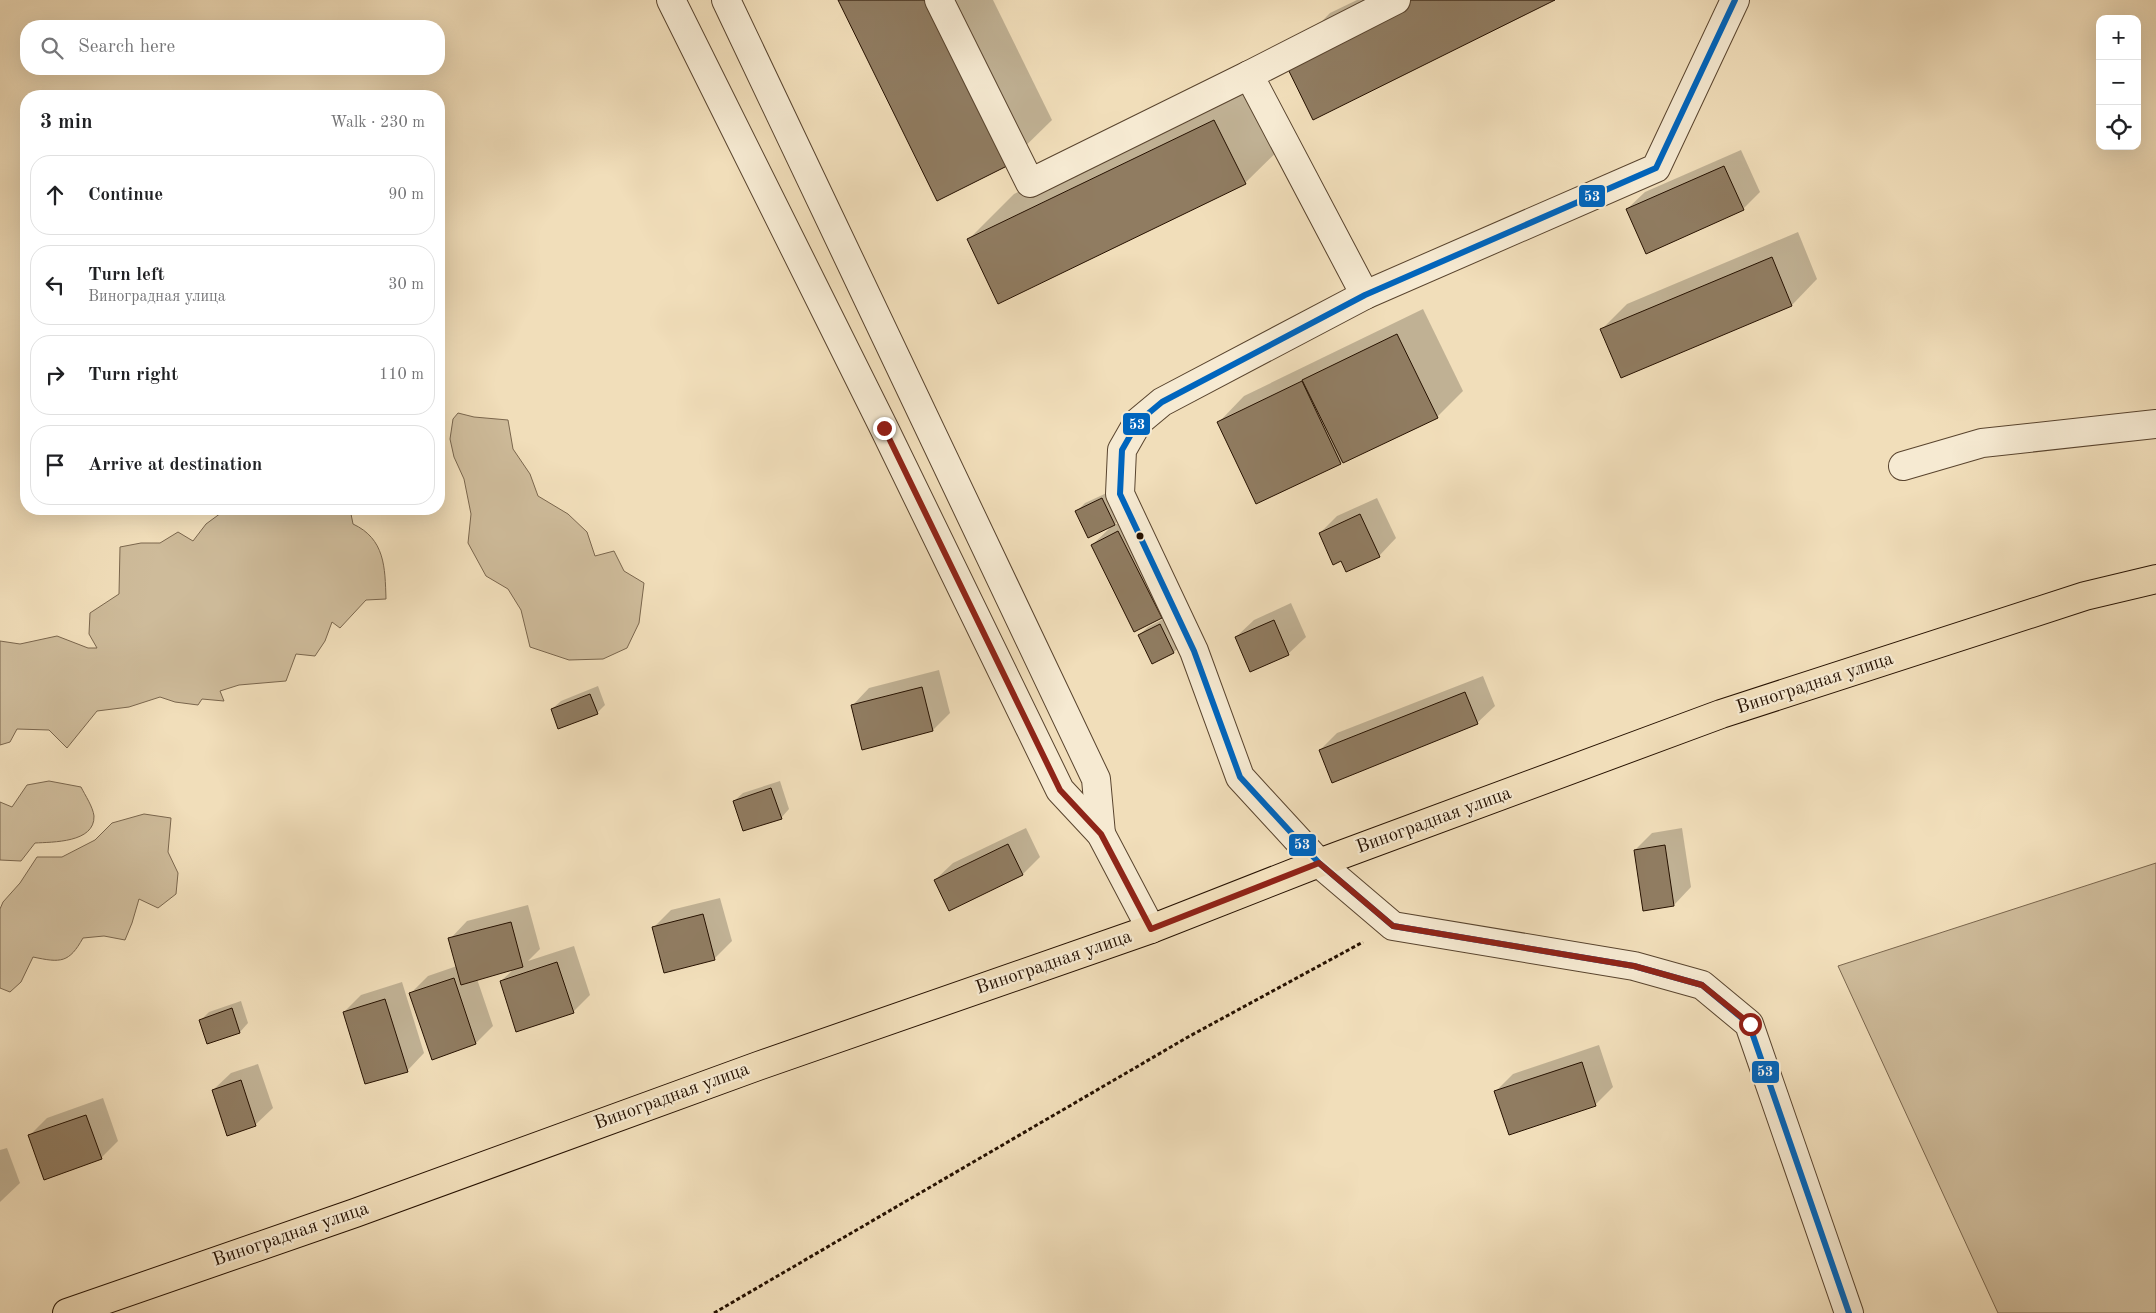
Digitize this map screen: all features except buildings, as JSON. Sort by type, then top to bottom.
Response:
[{"type":"main road","name":"Виноградная улица","points":[[67,1313],[355,1213],[758,1066],[1151,929],[1319,863],[1721,714],[2085,596],[2156,579]]},
{"type":"street","points":[[671,0],[884,428],[1060,790],[1101,834],[1151,929]]},
{"type":"street","points":[[726,0],[1096,779],[1101,834]]},
{"type":"street","points":[[939,0],[1030,183],[1396,0]]},
{"type":"street","points":[[1735,0],[1656,168],[1365,295],[1162,402],[1138,422],[1122,450],[1120,494],[1194,651],[1240,777],[1319,863],[1393,926],[1634,966],[1702,985],[1750,1024],[1849,1313]]},
{"type":"street","points":[[1249,75],[1365,295]]},
{"type":"street","points":[[1903,466],[1982,443],[2156,424]]},
{"type":"path","points":[[714,1313],[1188,1037],[1393,926]]},
{"type":"shaded area","points":[[458,413],[474,417],[508,420],[513,449],[530,474],[538,496],[568,514],[587,532],[595,556],[614,551],[624,571],[644,583],[639,623],[627,648],[603,659],[569,660],[530,647],[521,610],[508,589],[486,576],[468,543],[471,514],[464,479],[454,457],[450,439],[453,419]]},
{"type":"shaded area","points":[[218,515],[351,515],[353,524],[364,530],[372,538],[381,555],[384,565],[386,599],[366,600],[340,628],[332,622],[325,641],[315,656],[296,654],[286,681],[239,685],[220,691],[224,701],[202,699],[198,705],[175,702],[160,697],[129,707],[97,711],[67,748],[49,730],[17,729],[10,742],[0,745],[0,641],[20,644],[57,636],[88,648],[97,648],[89,634],[90,613],[119,594],[120,547],[141,543],[160,543],[178,532],[193,541],[206,524]]},
{"type":"shaded area","points":[[49,781],[81,787],[91,805],[94,816],[92,825],[88,831],[71,839],[35,843],[21,861],[0,860],[0,802],[12,807],[27,785]]},
{"type":"shaded area","points":[[144,814],[171,818],[168,852],[178,873],[176,894],[158,908],[139,899],[125,940],[104,936],[83,938],[73,952],[63,959],[51,960],[33,957],[21,982],[10,992],[0,988],[0,909],[3,902],[20,883],[37,857],[62,857],[95,840],[112,823]]},
{"type":"shaded area","points":[[2156,863],[2156,1313],[1998,1313],[1838,966]]},
{"type":"transit line","name":"53","points":[[1735,0],[1656,168],[1365,295],[1162,402],[1138,422],[1122,450],[1120,494],[1194,651],[1240,777],[1319,863],[1393,926],[1634,966],[1702,985],[1749,1024],[1849,1313]]},
{"type":"route","points":[[884,428],[1060,790],[1101,834],[1151,929],[1200,908],[1319,863],[1393,926],[1634,966],[1702,985],[1750,1024]]}]
